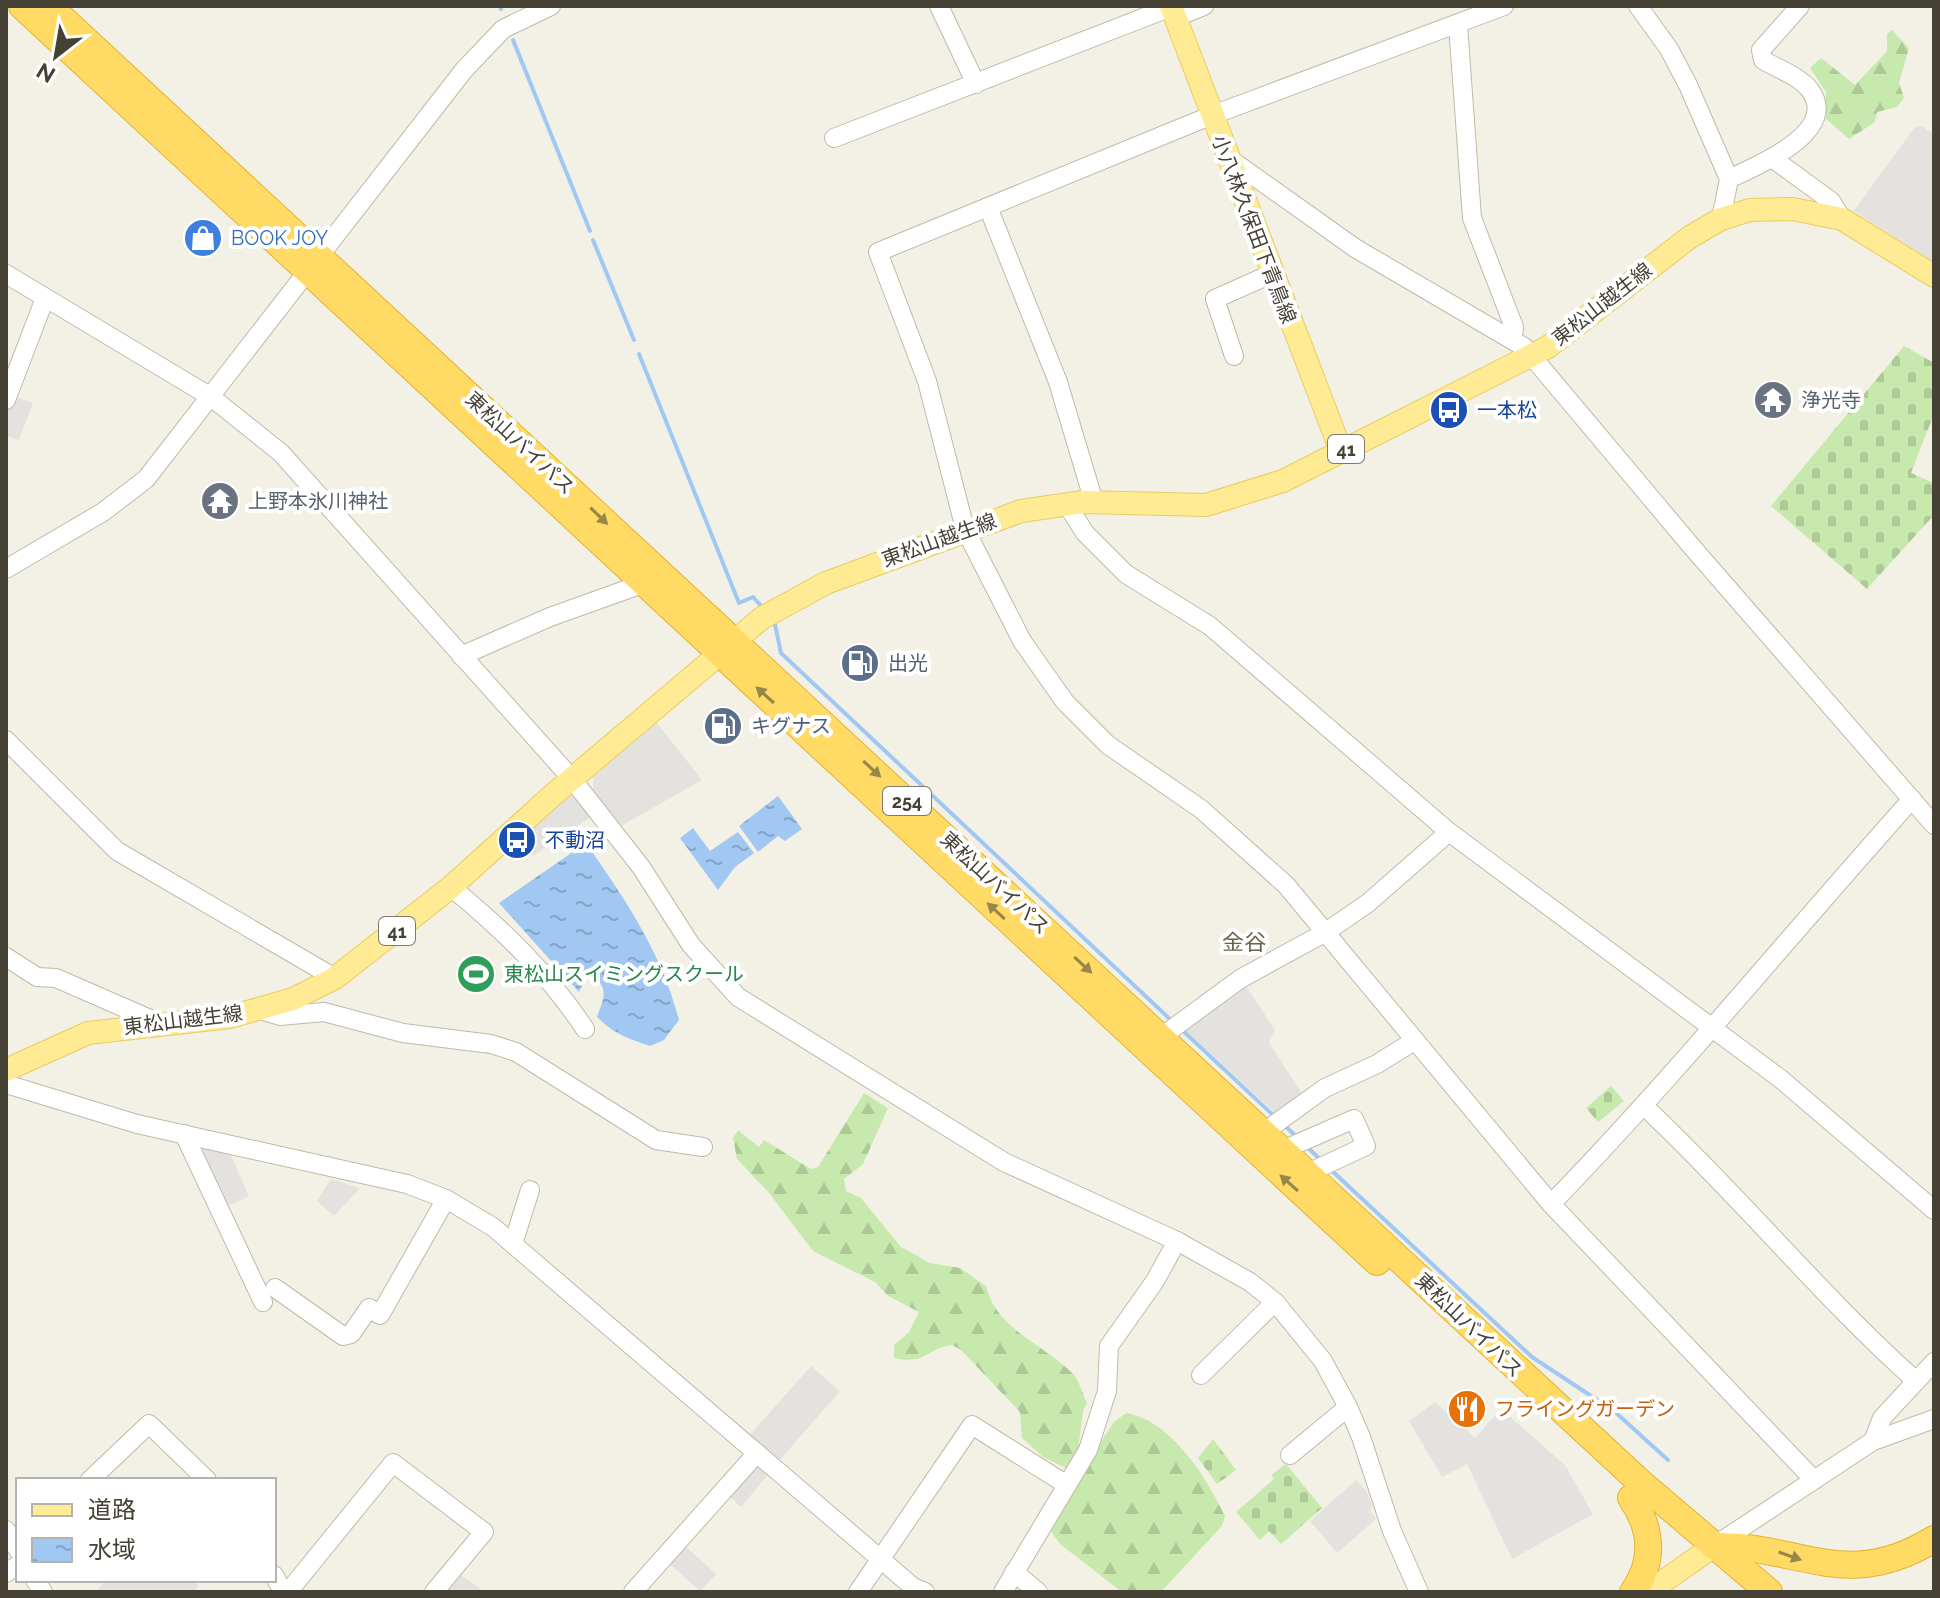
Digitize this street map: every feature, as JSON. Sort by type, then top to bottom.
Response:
[{"type":"highway","name":"東松山バイパス","points":[[22,6],[312,263],[727,648],[1631,1498],[1706,1552],[1769,1592]]},
{"type":"highway","name":"東松山バイパス","points":[[49,6],[642,584],[727,648],[1161,1037],[1706,1552],[1741,1592]]},
{"type":"highway","points":[[1631,1498],[1642,1514],[1650,1540],[1645,1569],[1633,1592]]},
{"type":"highway","points":[[1706,1552],[1768,1549],[1835,1566],[1895,1558],[1934,1539]]},
{"type":"main road","name":"小八林久保田下青鳥線","points":[[1172,10],[1210,116],[1341,451]]},
{"type":"main road","name":"東松山越生線","points":[[6,1070],[88,1033],[260,1010],[335,978],[451,887],[572,779],[727,648],[793,599],[965,529],[1021,511],[1066,503],[1094,502],[1206,505],[1273,485],[1531,357],[1564,337],[1681,244],[1721,219],[1772,208],[1821,212],[1842,219],[1934,276]]},
{"type":"main road","points":[[1648,1592],[1706,1552]]},
{"type":"street","points":[[6,569],[130,494],[163,462],[312,263],[464,70],[503,29],[551,6]]},
{"type":"street","points":[[939,6],[976,84]]},
{"type":"street","points":[[834,138],[1172,10],[1204,6]]},
{"type":"street","points":[[1504,6],[1210,116],[878,252],[927,381],[965,529],[1022,641],[1065,702],[1108,745],[1201,809],[1249,849],[1326,932],[1551,1204],[1814,1480]]},
{"type":"street","points":[[1638,6],[1669,49],[1688,85],[1729,179],[1721,219]]},
{"type":"street","points":[[1729,179],[1798,141],[1815,120],[1814,97],[1809,88],[1763,60],[1761,50],[1800,6]]},
{"type":"street","points":[[1458,25],[1472,218],[1514,327],[1513,338]]},
{"type":"street","points":[[1227,157],[1355,248],[1513,338],[1934,824]]},
{"type":"street","points":[[1772,158],[1831,201],[1842,219]]},
{"type":"street","points":[[988,207],[1058,382],[1094,502]]},
{"type":"street","points":[[6,274],[211,397],[281,453],[572,779],[641,867],[691,945],[738,997],[756,1012],[1004,1162],[1177,1241],[1231,1270],[1275,1302],[1323,1361],[1348,1407],[1392,1531],[1419,1592]]},
{"type":"street","points":[[1234,356],[1215,299],[1271,274]]},
{"type":"street","points":[[6,400],[45,298]]},
{"type":"street","points":[[1066,503],[1085,533],[1126,574],[1210,626],[1251,658],[1449,832],[1580,926],[1711,1030],[1782,1080],[1934,1210]]},
{"type":"street","points":[[461,656],[550,617],[642,584]]},
{"type":"street","points":[[6,740],[117,851],[335,978]]},
{"type":"street","points":[[1551,1204],[1645,1107],[1792,932],[1912,799]]},
{"type":"street","points":[[1161,1037],[1240,979],[1326,932],[1368,903],[1449,832]]},
{"type":"street","points":[[451,887],[486,916],[556,985],[585,1029]]},
{"type":"street","points":[[6,957],[37,977],[56,978],[159,1023]]},
{"type":"street","points":[[260,1010],[280,1016],[324,1012],[403,1033],[491,1044],[516,1052],[656,1140],[703,1147]]},
{"type":"street","points":[[1273,1141],[1325,1088],[1377,1064],[1414,1041]]},
{"type":"street","points":[[6,1084],[137,1124],[407,1184],[446,1199],[493,1227],[913,1587],[925,1592]]},
{"type":"street","points":[[1645,1107],[1732,1191],[1864,1333],[1916,1381]]},
{"type":"street","points":[[1273,1141],[1354,1119],[1366,1146],[1308,1173]]},
{"type":"street","points":[[184,1134],[269,1295],[343,1336],[351,1334],[369,1308],[380,1315],[446,1199]]},
{"type":"street","points":[[513,1244],[530,1190]]},
{"type":"street","points":[[1003,1592],[1088,1450],[1105,1403],[1109,1346],[1155,1281],[1177,1241]]},
{"type":"street","points":[[1201,1375],[1275,1302]]},
{"type":"street","points":[[1873,1441],[1882,1418],[1934,1362]]},
{"type":"street","points":[[1290,1455],[1348,1407]]},
{"type":"street","points":[[1706,1552],[1873,1441],[1934,1419]]},
{"type":"street","points":[[92,1478],[149,1424],[205,1478]]},
{"type":"street","points":[[858,1592],[972,1425],[1067,1485]]},
{"type":"street","points":[[633,1592],[757,1453]]},
{"type":"street","points":[[286,1592],[393,1463],[484,1532],[434,1592]]},
{"type":"street","points":[[1014,1572],[1038,1592]]},
{"type":"green space","points":[[1892,30],[1909,48],[1899,83],[1904,98],[1897,107],[1877,112],[1875,122],[1849,139],[1826,119],[1826,92],[1810,68],[1821,58],[1855,85],[1887,51],[1887,34]]},
{"type":"green space","points":[[1904,346],[1934,363],[1934,414],[1911,473],[1934,483],[1934,515],[1867,589],[1771,506]]},
{"type":"green space","points":[[1611,1086],[1624,1101],[1598,1122],[1586,1108]]},
{"type":"green space","points":[[864,1093],[888,1108],[863,1164],[844,1179],[846,1191],[861,1198],[901,1247],[930,1263],[960,1268],[986,1286],[1000,1314],[1011,1326],[1074,1375],[1087,1403],[1083,1411],[1078,1451],[1068,1469],[1043,1457],[1022,1438],[1020,1412],[961,1350],[952,1345],[920,1358],[894,1358],[894,1345],[909,1332],[919,1312],[888,1296],[875,1282],[813,1251],[769,1193],[737,1159],[733,1138],[738,1130],[759,1147],[764,1140],[811,1169],[818,1167]]},
{"type":"green space","points":[[1126,1413],[1158,1427],[1186,1453],[1225,1516],[1222,1526],[1161,1592],[1122,1592],[1060,1544],[1050,1530],[1087,1471],[1092,1455],[1114,1422]]},
{"type":"green space","points":[[1213,1439],[1236,1470],[1217,1484],[1198,1458]]},
{"type":"green space","points":[[1286,1464],[1322,1508],[1281,1544],[1269,1531],[1260,1540],[1236,1512],[1274,1479],[1271,1475]]},
{"type":"shaded area","points":[[1921,126],[1934,134],[1934,262],[1854,211],[1914,128]]},
{"type":"shaded area","points":[[11,395],[33,403],[19,440],[6,436],[6,409]]},
{"type":"shaded area","points":[[657,723],[702,780],[621,826],[593,790],[593,777]]},
{"type":"shaded area","points":[[566,795],[575,796],[591,817],[533,856],[519,838]]},
{"type":"shaded area","points":[[1244,983],[1275,1030],[1269,1042],[1302,1094],[1275,1113],[1181,1026]]},
{"type":"shaded area","points":[[195,1144],[230,1153],[249,1196],[224,1208]]},
{"type":"shaded area","points":[[331,1179],[360,1188],[334,1216],[317,1201]]},
{"type":"shaded area","points":[[811,1366],[840,1391],[778,1462],[749,1436]]},
{"type":"shaded area","points":[[1435,1402],[1475,1438],[1501,1409],[1565,1465],[1593,1514],[1512,1559],[1467,1464],[1442,1477],[1409,1421]]},
{"type":"shaded area","points":[[757,1462],[770,1472],[741,1507],[729,1496]]},
{"type":"shaded area","points":[[1356,1480],[1366,1490],[1372,1506],[1370,1510],[1376,1519],[1337,1553],[1310,1521]]},
{"type":"shaded area","points":[[682,1543],[716,1574],[700,1591],[666,1561]]},
{"type":"shaded area","points":[[456,1572],[485,1592],[440,1592]]},
{"type":"shaded area","points":[[104,1582],[194,1582],[199,1586],[193,1592],[96,1592]]},
{"type":"water","points":[[778,796],[802,829],[785,841],[778,836],[758,852],[739,826]]},
{"type":"water","points":[[693,828],[710,851],[738,832],[754,853],[735,867],[718,890],[680,838]]},
{"type":"water","points":[[583,845],[590,849],[630,910],[672,996],[679,1020],[664,1040],[650,1046],[621,1035],[597,1017],[604,995],[602,985],[593,976],[585,980],[579,992],[499,903]]},
{"type":"waterway","points":[[513,40],[590,231]]},
{"type":"waterway","points":[[593,240],[634,340]]},
{"type":"waterway","points":[[639,354],[739,603],[753,597],[763,608]]},
{"type":"waterway","points":[[774,620],[781,653],[1172,1021]]},
{"type":"waterway","points":[[1181,1029],[1274,1116]]},
{"type":"waterway","points":[[1284,1125],[1298,1138]]},
{"type":"waterway","points":[[1307,1147],[1321,1160]]},
{"type":"waterway","points":[[1330,1169],[1532,1357],[1614,1411],[1668,1460]]},
{"type":"place","name":"BOOK JOY","points":[[203,238]]},
{"type":"place","name":"浄光寺","points":[[1773,400]]},
{"type":"place","name":"一本松","points":[[1449,410]]},
{"type":"place","name":"上野本氷川神社","points":[[220,501]]},
{"type":"place","name":"出光","points":[[860,663]]},
{"type":"place","name":"キグナス","points":[[723,726]]},
{"type":"place","name":"不動沼","points":[[517,840]]},
{"type":"place","name":"東松山スイミングスクール","points":[[476,974]]},
{"type":"place","name":"フライングガーデン","points":[[1467,1409]]},
{"type":"district","name":"金谷","points":[[1244,942]]}]
